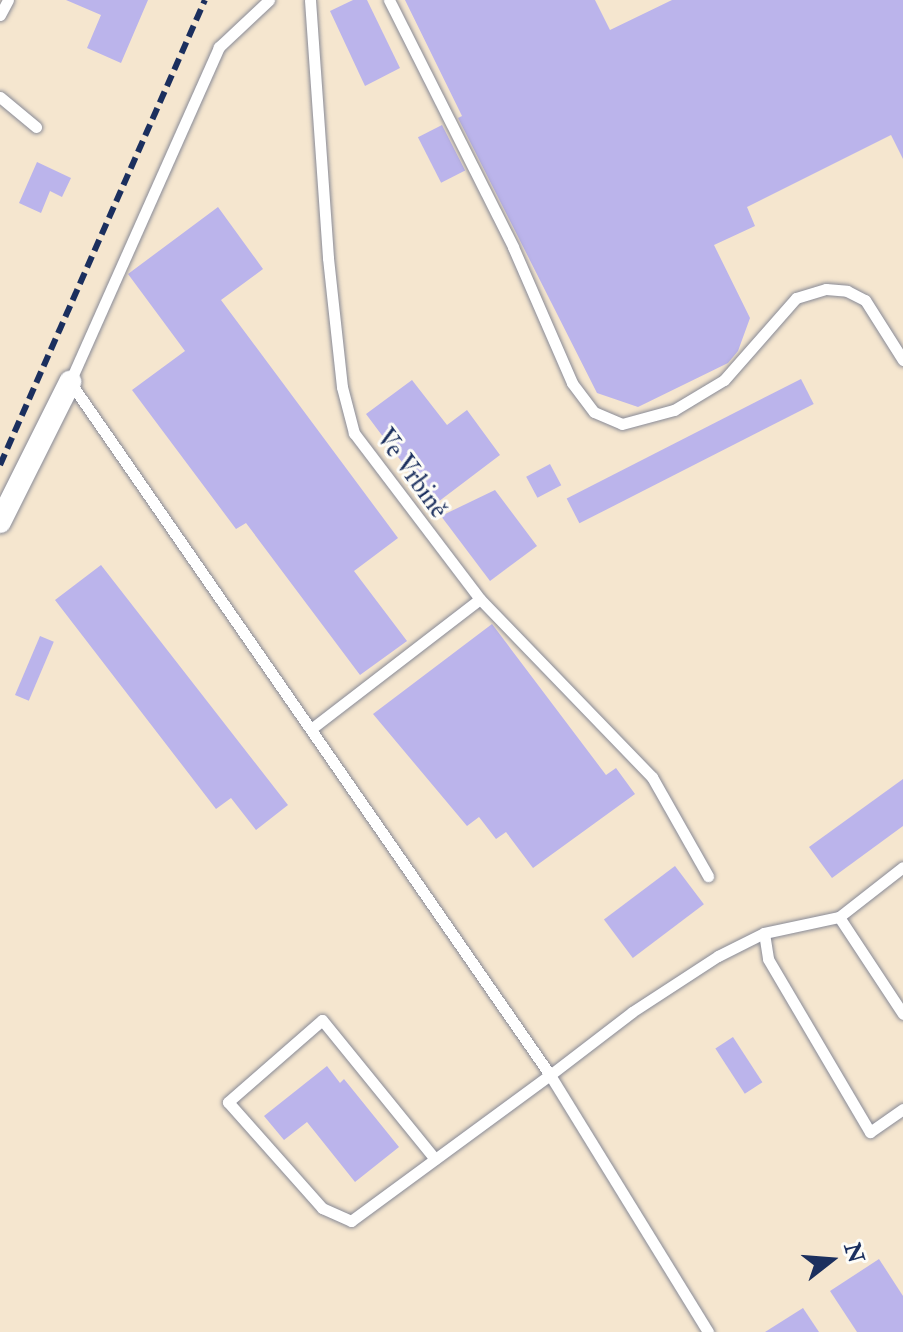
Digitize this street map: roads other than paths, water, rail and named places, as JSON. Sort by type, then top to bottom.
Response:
[{"type":"street","points":[[0,522],[70,382]]},
{"type":"lane","points":[[0,15],[8,0]]},
{"type":"lane","points":[[269,0],[219,47],[70,382],[550,1075],[708,1332]]},
{"type":"lane","name":"Ve Vrbině","points":[[310,0],[328,258],[342,387],[354,433],[480,599],[652,777],[708,876]]},
{"type":"lane","points":[[389,0],[513,247],[572,383],[594,412],[622,424],[674,410],[724,380],[796,298],[826,289],[847,291],[865,300],[903,360]]},
{"type":"lane","points":[[0,97],[36,127]]},
{"type":"lane","points":[[311,729],[480,599]]},
{"type":"lane","points":[[435,1159],[322,1020],[228,1102],[322,1208],[351,1221],[550,1075],[632,1012],[764,933],[839,917],[903,867]]},
{"type":"lane","points":[[839,917],[903,1014]]},
{"type":"lane","points":[[764,933],[768,959],[870,1132],[903,1109]]},
{"type":"railway","points":[[0,465],[205,0]]}]
